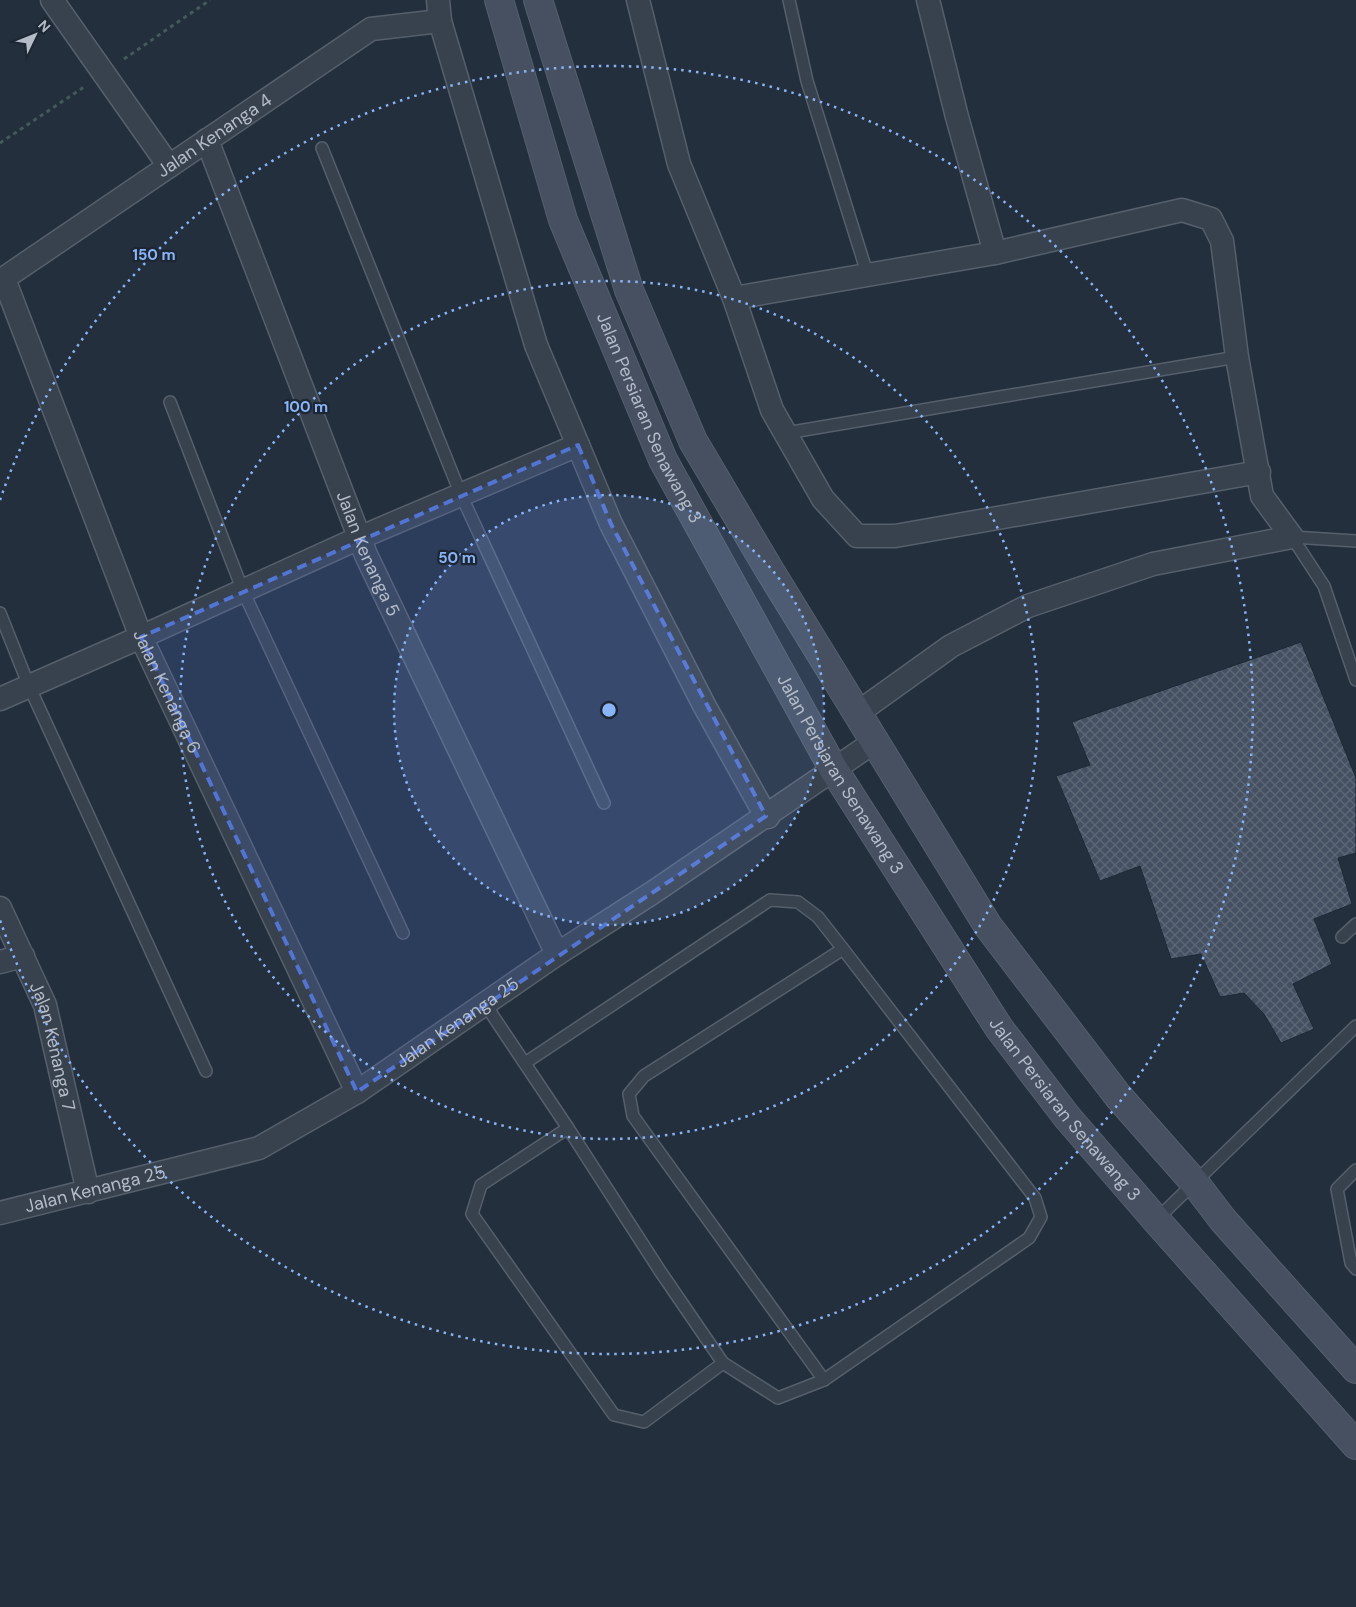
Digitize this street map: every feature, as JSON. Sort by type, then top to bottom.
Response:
[{"type":"street","points":[[52,0],[169,166]]},
{"type":"street","name":"Jalan Persiaran Senawang 3","points":[[499,0],[563,220],[663,460],[834,770],[999,1028],[1067,1117],[1356,1445]]},
{"type":"street","name":"Jalan Persiaran Senawang 3","points":[[538,0],[629,290],[693,441],[856,714],[988,926],[1118,1096],[1194,1182],[1223,1220],[1356,1369]]},
{"type":"street","points":[[638,0],[679,164],[734,298],[772,410],[823,500],[857,536],[895,536],[1259,472]]},
{"type":"street","points":[[928,0],[957,117],[995,253]]},
{"type":"street","points":[[439,10],[536,344],[611,524],[704,705],[767,817]]},
{"type":"street","name":"Jalan Kenanga 4","points":[[2,280],[371,29],[439,10]]},
{"type":"street","name":"Jalan Kenanga 5","points":[[207,140],[374,573],[557,954]]},
{"type":"street","points":[[734,298],[995,253],[1182,210],[1211,219],[1222,241],[1237,357],[1262,496],[1292,537],[1153,564],[1028,606],[951,646],[856,714]]},
{"type":"street","name":"Jalan Kenanga 6","points":[[2,280],[141,637],[357,1092]]},
{"type":"street","points":[[0,699],[359,538],[578,445]]},
{"type":"street","name":"Jalan Kenanga 25","points":[[0,1214],[259,1148],[357,1092],[557,954],[767,817],[874,742]]},
{"type":"street","name":"Jalan Kenanga 7","points":[[0,908],[45,1005],[88,1192]]},
{"type":"street","points":[[0,962],[23,956]]},
{"type":"lane","points":[[789,0],[807,81],[868,276]]},
{"type":"lane","points":[[322,148],[461,495],[604,803]]},
{"type":"lane","points":[[786,433],[1237,357]]},
{"type":"lane","points":[[170,402],[243,591],[403,933]]},
{"type":"lane","points":[[1292,537],[1356,541]]},
{"type":"lane","points":[[1292,537],[1324,586],[1356,680]]},
{"type":"lane","points":[[0,613],[29,686],[206,1071]]},
{"type":"lane","points":[[485,1004],[660,1271],[723,1363],[778,1398],[824,1380],[1029,1238],[1041,1217],[1035,1198],[843,949],[818,917],[798,902],[770,900],[525,1063]]},
{"type":"lane","points":[[1342,937],[1356,924]]},
{"type":"lane","points":[[824,1380],[633,1116],[629,1094],[644,1076],[843,949]]},
{"type":"lane","points":[[1156,1220],[1356,1026]]},
{"type":"lane","points":[[568,1128],[481,1184],[472,1214],[614,1415],[644,1422],[723,1363]]},
{"type":"lane","points":[[1356,1170],[1337,1189],[1351,1263],[1356,1269]]},
{"type":"highlighted area","points":[[578,445],[611,524],[766,816],[357,1092],[141,637]]},
{"type":"building","points":[[1301,642],[1356,778],[1356,853],[1338,858],[1352,904],[1314,919],[1332,964],[1293,984],[1314,1029],[1281,1043],[1264,1014],[1244,993],[1220,997],[1201,954],[1171,959],[1140,866],[1100,881],[1056,776],[1090,765],[1072,722]]}]
